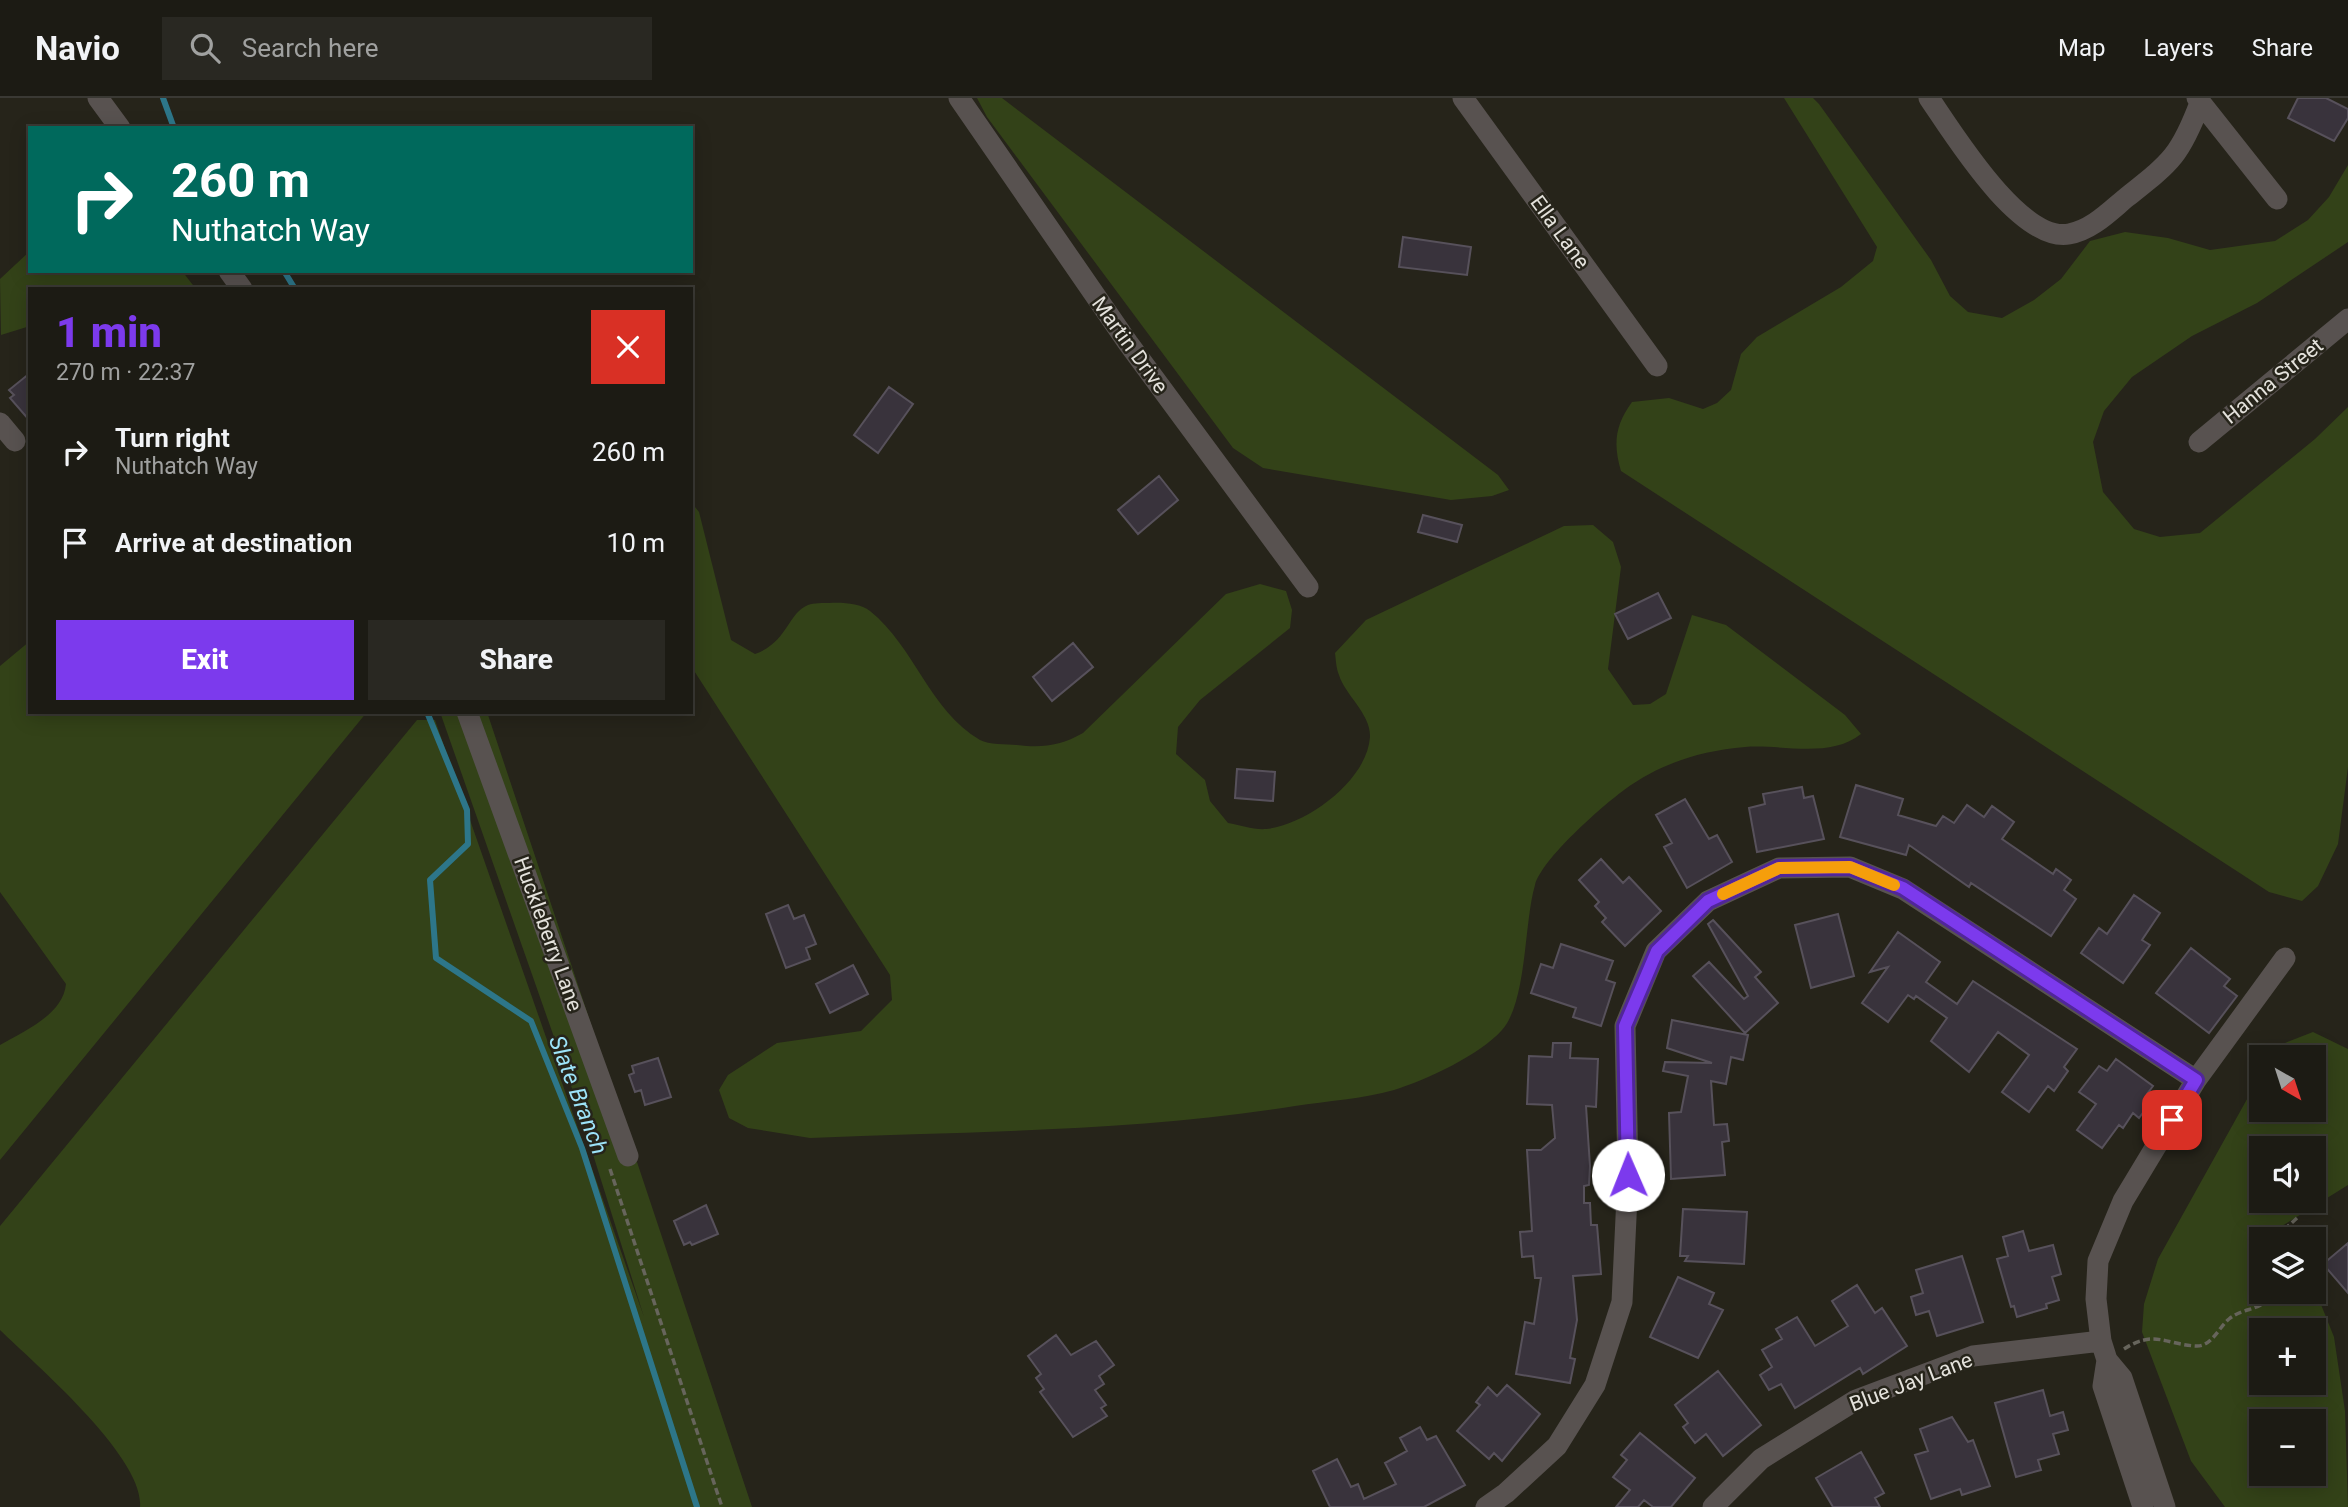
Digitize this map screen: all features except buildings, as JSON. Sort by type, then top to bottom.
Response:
[{"type":"street","points":[[98,98],[119,126]]},
{"type":"street","name":"Martin Drive","points":[[958,98],[1128,343],[1308,587]]},
{"type":"street","name":"Ella Lane","points":[[1463,98],[1657,366]]},
{"type":"street","points":[[1929,98],[1992,189],[2045,231],[2068,235],[2093,225],[2173,160],[2188,136],[2198,100]]},
{"type":"street","points":[[2198,100],[2277,199]]},
{"type":"street","name":"Hanna Street","points":[[2199,442],[2348,319]]},
{"type":"street","points":[[0,423],[15,441]]},
{"type":"street","name":"Huckleberry Lane","points":[[468,714],[628,1156]]},
{"type":"street","points":[[1486,1507],[1506,1493],[1558,1446],[1595,1385],[1622,1302],[1628,1175],[1625,1026],[1657,951],[1708,901],[1779,868],[1850,867],[1903,888],[2196,1080]]},
{"type":"street","points":[[2143,1507],[2104,1387],[2104,1350],[2096,1299],[2098,1261],[2123,1200],[2196,1080],[2285,958]]},
{"type":"street","points":[[2104,1350],[2122,1378],[2165,1507]]},
{"type":"street","name":"Blue Jay Lane","points":[[1713,1507],[1761,1460],[1856,1400],[1973,1356],[2104,1350]]},
{"type":"path","points":[[2287,1227],[2298,1217]]},
{"type":"path","points":[[2104,1350],[2151,1337],[2198,1346],[2207,1344],[2231,1317],[2265,1304]]},
{"type":"green space","points":[[977,98],[1002,98],[1498,475],[1509,490],[1492,496],[1451,500],[1263,468],[1233,448],[987,117]]},
{"type":"green space","points":[[1784,98],[1813,98],[1819,104],[1931,260],[1950,296],[1968,312],[2002,318],[2034,300],[2061,279],[2090,241],[2125,232],[2168,238],[2210,250],[2275,241],[2308,220],[2329,197],[2348,165],[2348,242],[2257,303],[2192,336],[2132,377],[2104,411],[2093,442],[2103,492],[2134,529],[2160,537],[2200,533],[2315,439],[2348,407],[2348,767],[2338,844],[2318,886],[2302,901],[2269,892],[1621,471],[1617,435],[1632,402],[1669,398],[1703,409],[1717,403],[1731,390],[1741,354],[1757,337],[1841,287],[1873,261],[1877,247]]},
{"type":"green space","points":[[28,253],[28,273],[184,273],[194,287],[28,287],[28,327],[1,335],[0,279]]},
{"type":"green space","points":[[693,504],[699,512],[731,640],[755,654],[774,643],[801,609],[808,605],[839,603],[861,606],[886,626],[935,695],[962,727],[980,740],[993,744],[1043,746],[1066,741],[1083,733],[1226,594],[1260,584],[1286,591],[1292,610],[1290,628],[1200,700],[1178,727],[1176,754],[1205,780],[1210,801],[1228,823],[1257,829],[1282,826],[1316,810],[1332,798],[1358,769],[1366,753],[1369,729],[1342,682],[1335,653],[1366,620],[1564,526],[1593,525],[1613,542],[1621,567],[1608,669],[1633,705],[1650,704],[1666,694],[1692,615],[1726,625],[1845,715],[1861,734],[1849,742],[1820,748],[1745,747],[1697,755],[1652,772],[1624,790],[1601,808],[1560,848],[1540,874],[1531,901],[1521,982],[1510,1017],[1502,1030],[1467,1057],[1407,1086],[1382,1093],[1175,1121],[992,1132],[810,1138],[748,1128],[729,1118],[719,1090],[728,1075],[777,1043],[861,1031],[892,1000],[890,975],[693,669]]},
{"type":"green space","points":[[28,643],[28,714],[365,714],[0,1160],[0,1045],[31,1028],[50,1013],[58,1005],[66,984],[0,892],[0,666]]},
{"type":"green space","points":[[441,714],[488,714],[752,1507],[140,1507],[137,1487],[125,1463],[107,1438],[61,1388],[0,1330],[0,1226],[417,720],[435,720],[644,1317],[575,1097]]},
{"type":"green space","points":[[2313,1032],[2348,1049],[2348,1185],[2326,1199],[2326,1136],[2249,1136],[2249,1213],[2303,1213],[2280,1227],[2249,1227],[2249,1304],[2321,1304],[2334,1337],[2345,1411],[2348,1507],[2225,1507],[2191,1461],[2142,1332],[2144,1304],[2158,1259],[2249,1096],[2249,1122],[2326,1122],[2326,1045],[2283,1045]]},
{"type":"waterway","name":"Slate Branch","points":[[163,98],[173,126]]},
{"type":"waterway","name":"Slate Branch","points":[[285,273],[294,287]]},
{"type":"waterway","name":"Slate Branch","points":[[428,714],[467,810],[468,844],[430,880],[436,958],[531,1021],[582,1148],[697,1507]]},
{"type":"slow traffic","points":[[1723,894],[1779,868],[1850,867],[1894,885]]},
{"type":"route","points":[[1628,1175],[1625,1026],[1657,951],[1708,901],[1779,868],[1850,867],[1903,888],[2196,1080],[2172,1120]]}]
